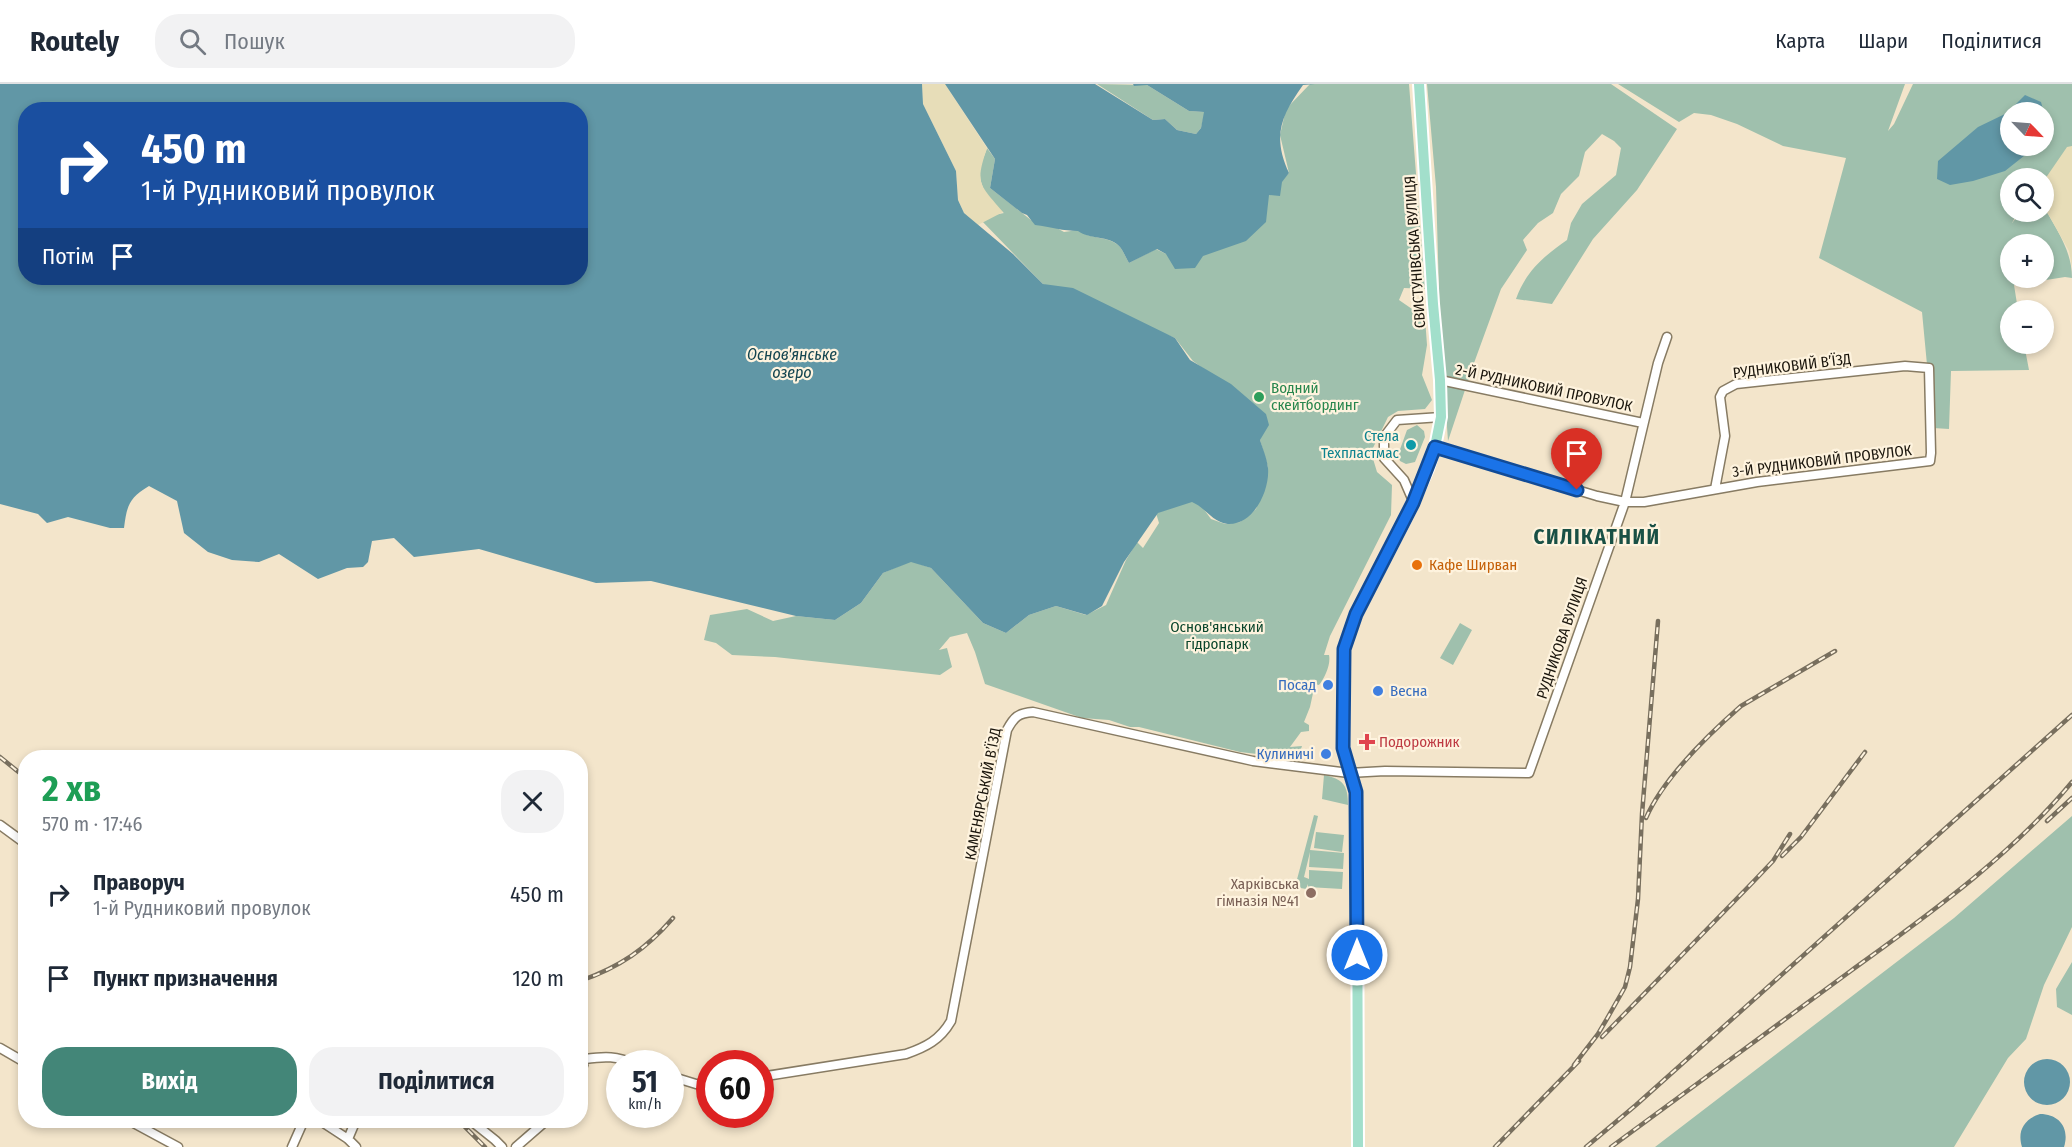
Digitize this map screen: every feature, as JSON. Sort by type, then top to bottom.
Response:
[{"type":"main road","name":"СВИСТУНІВСЬКА ВУЛИЦЯ","points":[[1358,1147],[1356,792],[1343,748],[1344,649],[1356,614],[1413,503],[1435,447],[1441,417],[1419,84]]},
{"type":"street","name":"РУДНИКОВА ВУЛИЦЯ","points":[[1349,772],[1529,774],[1625,501],[1642,423],[1666,337]]},
{"type":"street","name":"РУДНИКОВИЙ В’ЇЗД","points":[[1715,489],[1725,436],[1720,397],[1728,387],[1736,384],[1905,366],[1929,368]]},
{"type":"street","name":"3-Й РУДНИКОВИЙ ПРОВУЛОК","points":[[1435,447],[1597,496],[1644,502],[1715,489],[1930,461],[1929,368]]},
{"type":"street","name":"2-Й РУДНИКОВИЙ ПРОВУЛОК","points":[[1440,380],[1642,423]]},
{"type":"street","points":[[1413,503],[1404,480],[1384,458],[1384,437],[1397,420],[1441,417]]},
{"type":"street","name":"КАМЕНЯРСЬКИЙ В’ЇЗД","points":[[774,1075],[906,1054],[929,1046],[944,1034],[951,1021],[1007,730],[1013,718],[1021,713],[1033,712],[1253,761],[1349,772]]},
{"type":"street","points":[[0,825],[18,838]]},
{"type":"street","points":[[0,1048],[18,1058]]},
{"type":"street","points":[[588,1059],[606,1056]]},
{"type":"street","points":[[143,1128],[178,1147]]},
{"type":"street","points":[[292,1147],[300,1128]]},
{"type":"street","points":[[331,1128],[356,1147]]},
{"type":"street","points":[[348,1139],[353,1128]]},
{"type":"street","points":[[480,1128],[502,1147]]},
{"type":"street","points":[[516,1147],[538,1128]]},
{"type":"green space","points":[[1097,84],[1147,85],[1189,111],[1205,112],[1201,128],[1196,134],[1177,130],[1165,119],[1153,120]]},
{"type":"green space","name":"Основ'янський гідропарк","points":[[1310,84],[1409,84],[1425,289],[1404,288],[1399,300],[1425,318],[1427,345],[1422,375],[1432,400],[1425,409],[1398,411],[1388,417],[1371,452],[1377,472],[1392,485],[1391,515],[1330,636],[1324,655],[1329,655],[1328,667],[1319,685],[1315,684],[1304,722],[1309,725],[1309,731],[1301,732],[1290,747],[1302,746],[1299,755],[1294,758],[1285,754],[1282,757],[1240,752],[1139,727],[1130,727],[1109,720],[1082,718],[985,684],[967,633],[950,637],[939,650],[947,648],[952,667],[940,675],[775,657],[732,655],[716,643],[704,640],[710,615],[747,609],[773,621],[796,616],[835,620],[861,603],[883,573],[911,561],[931,568],[983,623],[1006,633],[1029,615],[1056,606],[1086,615],[1106,605],[1126,560],[1137,542],[1143,548],[1159,523],[1156,513],[1192,501],[1200,504],[1211,519],[1225,524],[1240,522],[1256,509],[1268,467],[1260,440],[1265,414],[1193,361],[1175,338],[1043,284],[979,218],[1004,213],[990,200],[984,189],[981,183],[980,168],[987,148],[995,159],[990,188],[1031,220],[1064,232],[1078,230],[1109,240],[1119,246],[1129,263],[1156,249],[1166,254],[1269,195],[1289,173],[1280,135],[1286,109]]},
{"type":"green space","points":[[1427,84],[1611,84],[1677,129],[1637,190],[1593,239],[1552,304],[1516,299],[1525,280],[1536,265],[1567,240],[1571,223],[1582,204],[1616,175],[1621,148],[1614,141],[1602,134],[1585,152],[1579,176],[1561,194],[1553,213],[1538,223],[1523,240],[1527,250],[1501,289],[1448,441],[1440,327],[1436,187]]},
{"type":"green space","points":[[1618,84],[1905,84],[1888,131],[1894,124],[1913,84],[2072,84],[2072,146],[2054,170],[2000,168],[2000,222],[2052,222],[2062,240],[2071,268],[2072,278],[2054,279],[2054,234],[2000,234],[2000,288],[2014,288],[2016,300],[2000,300],[2000,354],[2026,354],[2029,370],[1951,371],[1949,429],[1933,428],[1922,312],[1819,258],[1846,158],[1783,146],[1737,124],[1711,115],[1694,113],[1679,122]]},
{"type":"green space","points":[[1417,425],[1424,431],[1425,437],[1415,462],[1406,464],[1400,461],[1398,455],[1407,430]]},
{"type":"green space","points":[[1460,623],[1472,630],[1453,665],[1440,658]]},
{"type":"green space","points":[[1324,775],[1344,784],[1348,805],[1322,799]]},
{"type":"green space","points":[[1314,815],[1318,816],[1310,850],[1344,853],[1343,869],[1309,867],[1310,852],[1304,877],[1309,879],[1309,870],[1343,872],[1342,889],[1308,887],[1308,884],[1306,889],[1295,887]]},
{"type":"green space","points":[[2072,816],[2072,927],[2044,985],[2026,1039],[2008,1058],[1954,1147],[1655,1147],[1954,918]]},
{"type":"green space","points":[[1316,832],[1344,835],[1342,852],[1314,848]]},
{"type":"green space","points":[[2072,962],[2072,1015],[2057,1007],[2056,989]]},
{"type":"sand","points":[[922,84],[945,84],[987,148],[980,177],[984,189],[1003,212],[978,225],[964,213],[958,200],[956,171],[923,104]]},
{"type":"sand","points":[[2072,146],[2072,267],[2069,251],[2053,222],[2053,168],[2067,147]]},
{"type":"water","name":"Основ'янське озеро","points":[[0,84],[922,84],[923,104],[956,171],[958,200],[964,213],[1013,254],[1043,284],[1073,288],[1175,338],[1190,360],[1231,384],[1266,414],[1269,425],[1260,440],[1268,468],[1266,486],[1259,505],[1246,519],[1237,523],[1222,523],[1192,502],[1158,513],[1124,562],[1102,606],[1087,615],[1056,606],[1029,615],[1006,633],[983,623],[931,568],[911,562],[883,573],[861,603],[835,620],[796,616],[651,581],[596,583],[479,549],[414,557],[394,538],[372,541],[368,562],[363,567],[347,568],[318,579],[279,554],[259,562],[232,560],[208,552],[184,533],[177,501],[149,486],[137,494],[130,503],[124,528],[110,528],[68,517],[47,523],[38,514],[0,504]]},
{"type":"water","points":[[945,84],[1095,84],[1153,120],[1165,119],[1177,130],[1196,134],[1201,128],[1204,112],[1189,111],[1147,85],[1134,86],[1133,84],[1315,84],[1303,85],[1284,117],[1280,137],[1289,173],[1282,182],[1280,196],[1269,195],[1266,222],[1246,241],[1203,256],[1195,268],[1175,269],[1166,254],[1157,249],[1129,263],[1120,248],[1110,240],[1088,236],[1078,231],[1035,225],[1027,215],[990,188],[995,159]]},
{"type":"water","points":[[2025,95],[2041,102],[2018,102]]},
{"type":"water","points":[[2000,116],[2000,156],[2024,156],[2009,168],[2000,168],[2000,173],[1973,181],[1950,185],[1937,179],[1938,161],[1978,127]]},
{"type":"water","points":[[2047,1059],[2063,1066],[2070,1082],[2063,1098],[2047,1105],[2031,1098],[2024,1082],[2031,1066]]},
{"type":"water","points":[[2040,1114],[2053,1116],[2061,1123],[2065,1134],[2064,1147],[2022,1147],[2020,1136],[2023,1126],[2034,1116]]},
{"type":"railway","points":[[1574,1065],[1608,1017],[1625,987],[1630,967],[1638,899],[1642,814],[1658,621]]},
{"type":"railway","points":[[1646,818],[1675,773],[1701,743],[1741,706],[1835,651]]},
{"type":"railway","points":[[1586,1147],[1636,1105],[2072,715]]},
{"type":"railway","points":[[1782,856],[1801,837],[1865,752]]},
{"type":"railway","points":[[0,757],[18,772]]},
{"type":"railway","points":[[1611,1147],[1968,883],[2023,835],[2072,782]]},
{"type":"railway","points":[[2047,821],[2072,798]]},
{"type":"railway","points":[[1602,1037],[1773,861],[1790,834]]},
{"type":"railway","points":[[588,978],[608,970],[631,956],[653,939],[673,918]]},
{"type":"railway","points":[[1495,1147],[1579,1061]]},
{"type":"railway","points":[[466,1128],[485,1147]]},
{"type":"place","name":"Водний скейтбординг","points":[[1259,397]]},
{"type":"place","name":"Стела Техпластмас","points":[[1411,445]]},
{"type":"place","name":"Кафе Ширван","points":[[1417,565]]},
{"type":"place","name":"Посад","points":[[1328,685]]},
{"type":"place","name":"Весна","points":[[1378,691]]},
{"type":"place","name":"Подорожник","points":[[1367,742]]},
{"type":"place","name":"Кулиничі","points":[[1326,754]]},
{"type":"place","name":"Харківська гімназія №41","points":[[1311,893]]},
{"type":"district","name":"СИЛІКАТНИЙ","points":[[1597,537]]},
{"type":"route","points":[[1357,955],[1356,792],[1343,748],[1344,649],[1356,614],[1413,503],[1428,470],[1435,447],[1577,490]]}]
